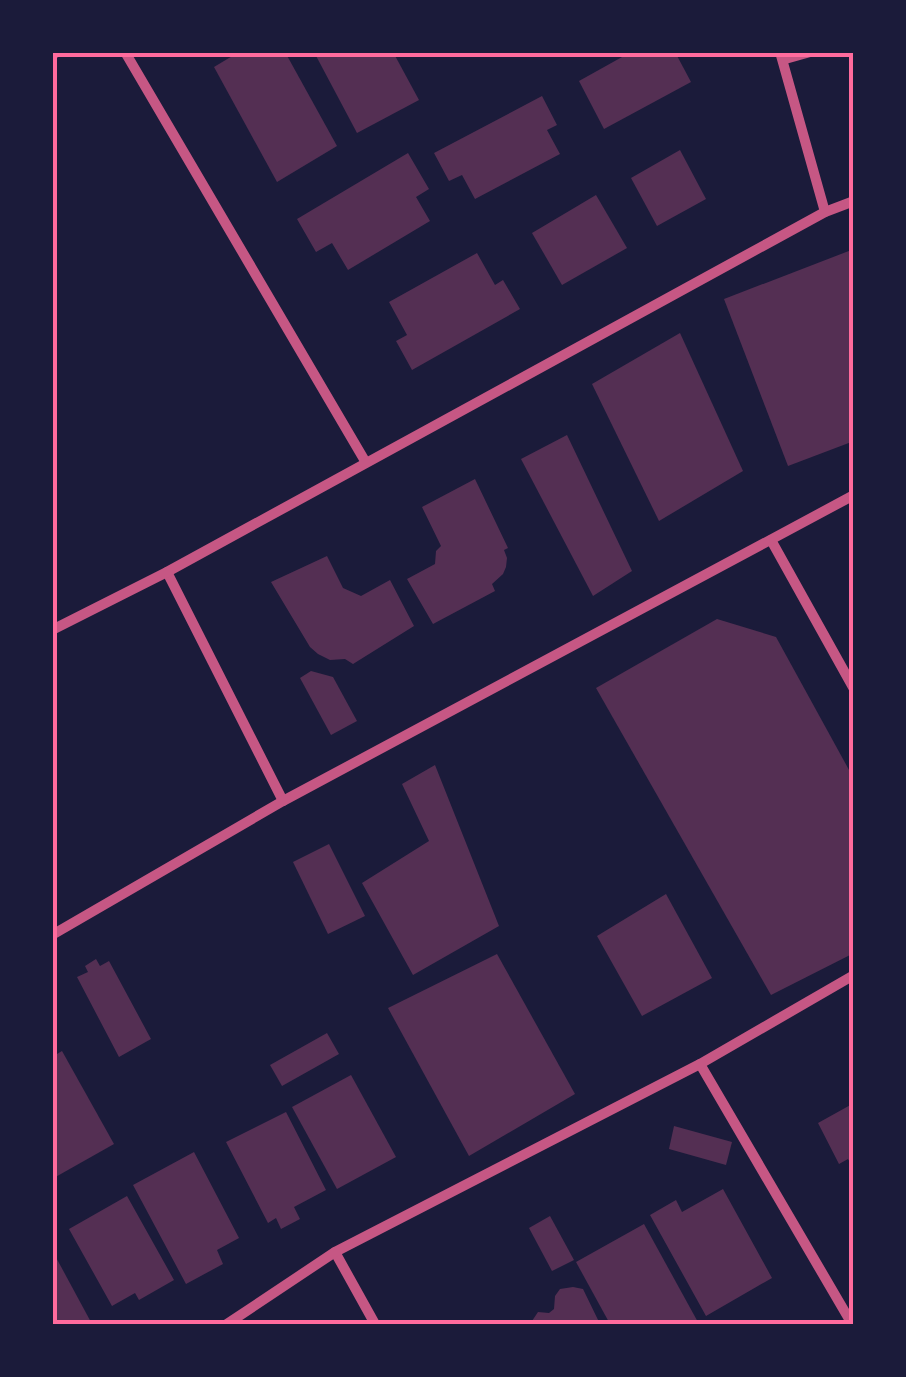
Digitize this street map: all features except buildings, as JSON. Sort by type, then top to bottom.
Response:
[{"type":"street","points":[[125,52],[365,462]]},
{"type":"street","points":[[781,56],[824,212]]},
{"type":"street","points":[[52,630],[167,572],[824,212],[854,201]]},
{"type":"street","points":[[52,935],[283,801],[854,495]]},
{"type":"street","points":[[771,540],[854,689]]},
{"type":"street","points":[[167,572],[283,801]]},
{"type":"street","points":[[227,1324],[336,1252],[700,1064],[854,975]]},
{"type":"street","points":[[700,1064],[852,1324]]},
{"type":"street","points":[[336,1252],[375,1324]]},
{"type":"lane","points":[[781,56],[814,52]]}]
